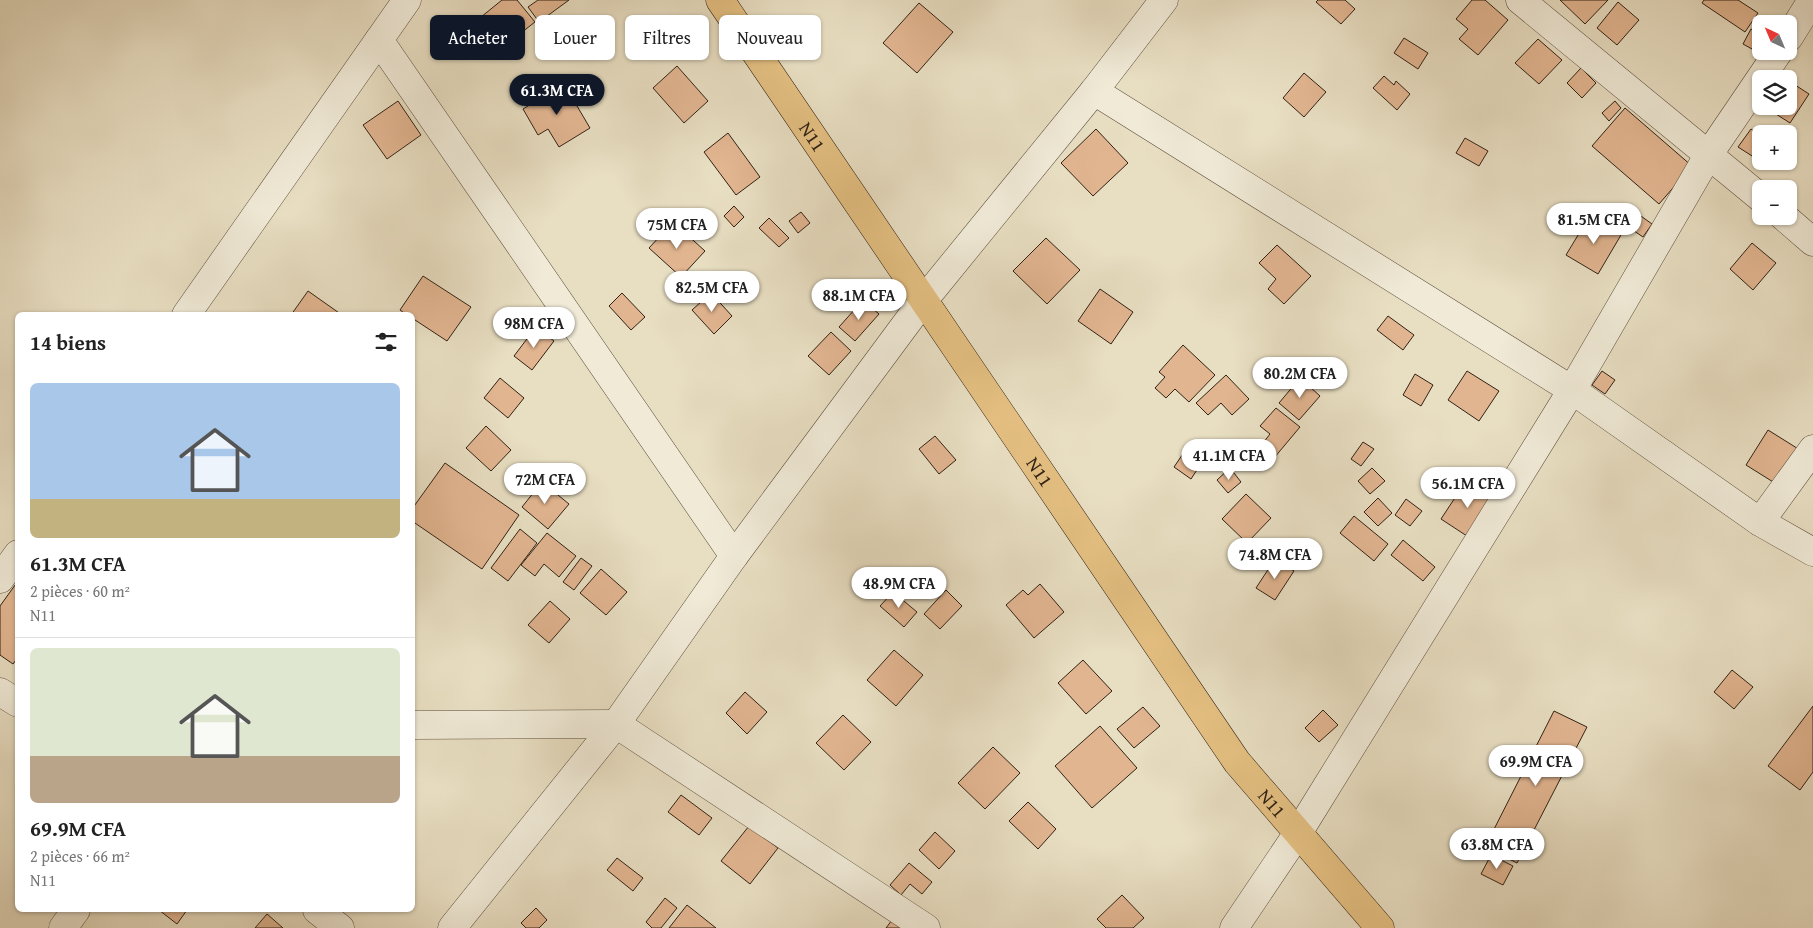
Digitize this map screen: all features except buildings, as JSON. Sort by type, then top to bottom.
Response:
[{"type":"main road","name":"N11","points":[[720,0],[1237,762],[1380,928]]},
{"type":"street","points":[[188,312],[407,0]]},
{"type":"street","points":[[452,928],[616,724],[734,556],[924,301],[1094,92],[1164,0]]},
{"type":"street","points":[[1520,0],[1752,190]]},
{"type":"street","points":[[1798,23],[1812,0]]},
{"type":"street","points":[[379,40],[734,556]]},
{"type":"street","points":[[1234,928],[1298,833],[1572,390],[1709,154],[1773,60]]},
{"type":"street","points":[[1094,92],[1572,390],[1760,522],[1813,552]]},
{"type":"street","points":[[1793,225],[1813,242]]},
{"type":"street","points":[[1760,522],[1813,449]]},
{"type":"street","points":[[0,579],[15,558]]},
{"type":"street","points":[[0,692],[15,701]]},
{"type":"street","points":[[415,725],[616,724],[926,928]]},
{"type":"street","points":[[63,928],[75,912]]},
{"type":"street","points":[[320,912],[340,928]]}]
